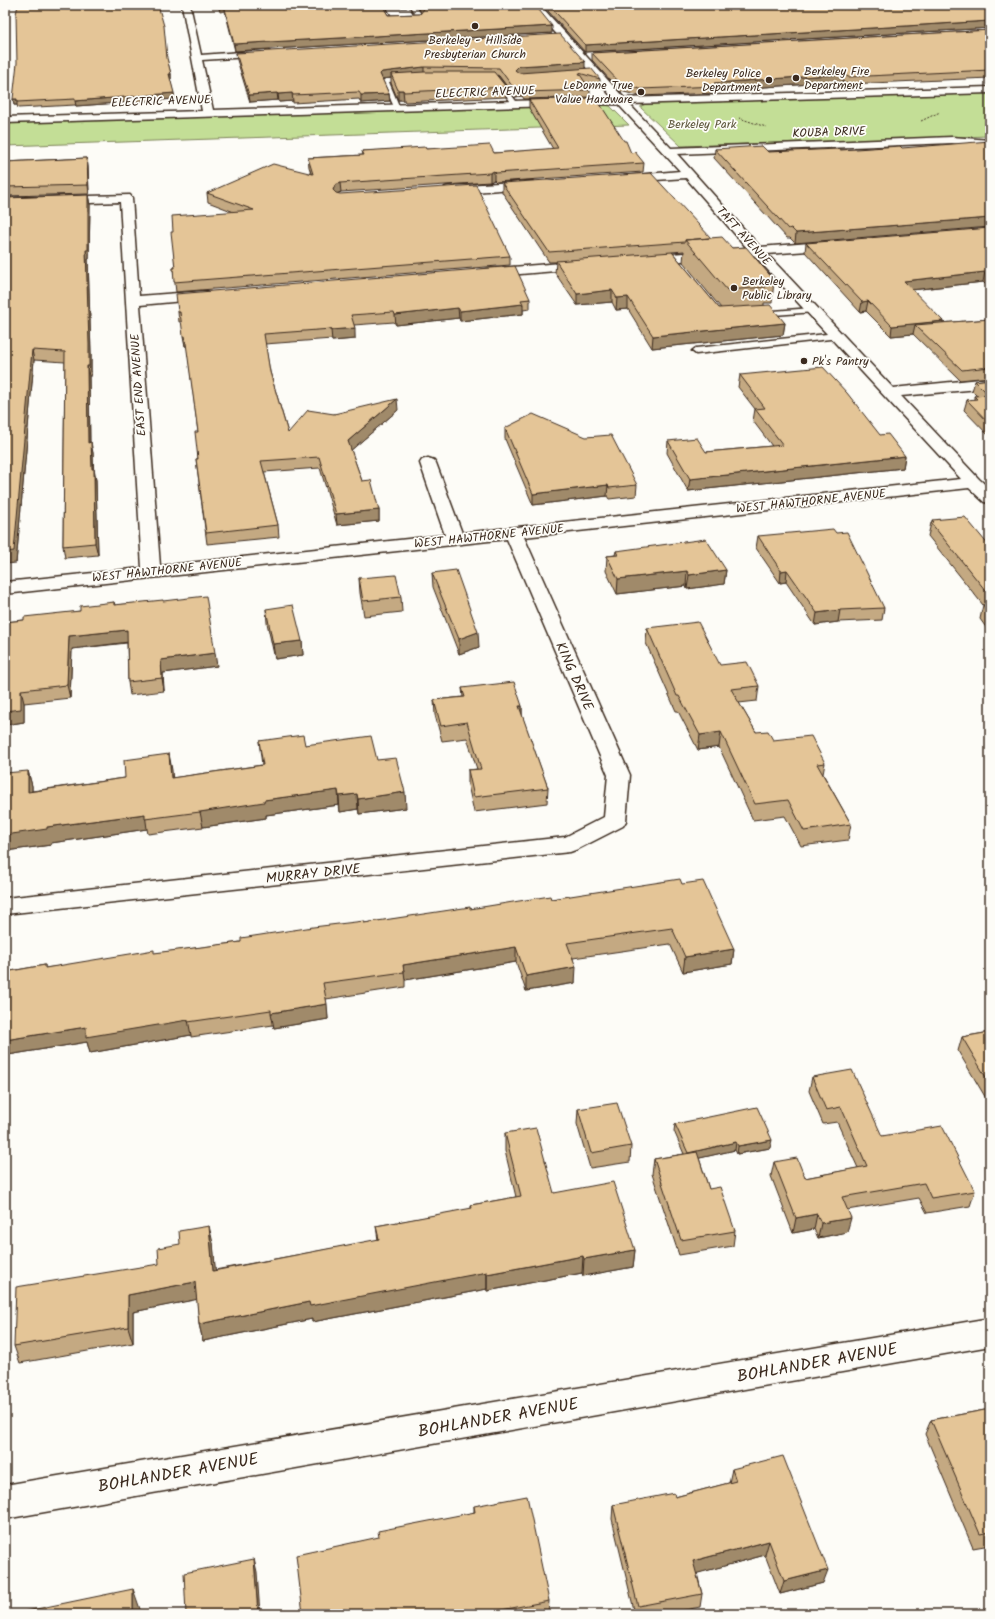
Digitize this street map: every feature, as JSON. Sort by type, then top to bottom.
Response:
[{"type":"street","points":[[186,5],[208,113]]},
{"type":"street","points":[[537,7],[552,8]]},
{"type":"street","name":"TAFT AVENUE","points":[[537,7],[580,56],[591,72],[668,150],[757,251],[888,393],[973,483],[990,498]]},
{"type":"street","points":[[547,37],[562,36]]},
{"type":"street","points":[[196,58],[281,52]]},
{"type":"street","points":[[580,56],[591,56]]},
{"type":"street","name":"ELECTRIC AVENUE","points":[[5,120],[990,90]]},
{"type":"street","name":"KOUBA DRIVE","points":[[668,150],[952,140],[990,143]]},
{"type":"street","points":[[610,180],[689,174]]},
{"type":"street","points":[[436,191],[547,184]]},
{"type":"street","name":"EAST END AVENUE","points":[[5,202],[126,198],[151,572]]},
{"type":"street","points":[[633,261],[675,261],[757,251],[850,244]]},
{"type":"street","points":[[474,274],[601,264]]},
{"type":"street","points":[[133,301],[220,294]]},
{"type":"street","points":[[888,393],[990,383]]},
{"type":"street","points":[[428,464],[456,540]]},
{"type":"street","name":"WEST HAWTHORNE AVENUE","points":[[5,588],[973,483]]},
{"type":"street","name":"KING DRIVE","points":[[513,533],[619,775],[615,821]]},
{"type":"street","name":"MURRAY DRIVE","points":[[5,906],[570,844],[615,821]]},
{"type":"street","name":"BOHLANDER AVENUE","points":[[5,1502],[990,1332]]},
{"type":"lane","points":[[406,5],[381,6],[390,19],[420,17],[412,5]]},
{"type":"lane","points":[[491,77],[497,78],[515,104]]},
{"type":"lane","points":[[397,108],[385,81],[416,78]]},
{"type":"lane","points":[[752,315],[812,310]]},
{"type":"lane","points":[[696,352],[836,336]]},
{"type":"path","points":[[916,123],[945,110]]},
{"type":"path","points":[[738,117],[766,127]]},
{"type":"green space","name":"Berkeley Park","points":[[990,93],[990,136],[681,146],[641,108],[641,106],[646,104]]},
{"type":"green space","points":[[610,106],[629,125],[5,146],[5,123]]},
{"type":"building","points":[[18,5],[158,5],[164,26],[167,58],[171,74],[169,74],[174,93],[75,101],[75,99],[17,102],[17,99],[13,99],[17,63],[16,14]]},
{"type":"building","points":[[224,5],[382,5],[388,15],[420,14],[424,9],[421,5],[535,5],[552,26],[234,44]]},
{"type":"building","points":[[549,5],[990,5],[990,21],[585,45]]},
{"type":"building","points":[[990,30],[990,70],[848,77],[844,74],[714,83],[718,86],[640,89],[620,83],[592,53]]},
{"type":"building","points":[[560,34],[585,62],[519,66],[515,70],[519,73],[591,68],[600,79],[579,73],[590,90],[524,92],[522,89],[515,90],[499,68],[424,67],[382,72],[380,74],[389,94],[361,95],[359,92],[293,95],[292,93],[277,93],[249,95],[236,53]]},
{"type":"building","points":[[424,72],[494,72],[506,87],[404,92],[403,90],[398,90],[391,74]]},
{"type":"building","points":[[596,98],[624,141],[626,141],[631,153],[635,152],[644,163],[496,173],[494,171],[490,173],[340,183],[335,185],[333,190],[340,194],[476,185],[510,256],[174,282],[173,268],[175,268],[171,232],[173,232],[172,216],[254,210],[207,193],[273,164],[313,174],[308,158],[364,155],[362,151],[490,145],[494,153],[558,148],[529,100]]},
{"type":"building","points":[[990,141],[990,218],[796,233],[791,228],[788,229],[715,149],[762,146],[768,152],[841,150],[900,146],[902,148]]},
{"type":"building","points":[[87,158],[88,185],[5,187],[5,162]]},
{"type":"building","points":[[651,173],[711,238],[685,240],[685,242],[549,252],[502,183]]},
{"type":"building","points":[[88,195],[88,250],[86,250],[89,344],[89,366],[87,366],[88,443],[91,442],[92,469],[94,469],[95,543],[63,546],[65,352],[32,350],[14,551],[5,552],[5,198]]},
{"type":"building","points":[[990,228],[990,275],[985,272],[904,281],[943,321],[892,326],[868,301],[862,302],[806,243]]},
{"type":"building","points":[[722,237],[732,248],[746,247],[774,280],[761,281],[766,287],[727,290],[685,240]]},
{"type":"building","points":[[672,252],[719,308],[770,305],[785,323],[653,336],[628,297],[617,298],[612,290],[577,294],[556,261]]},
{"type":"building","points":[[515,266],[530,299],[521,300],[523,304],[460,311],[458,308],[395,315],[394,312],[351,315],[355,328],[264,334],[270,372],[288,433],[308,410],[334,414],[397,399],[348,441],[362,481],[371,480],[379,510],[336,514],[319,457],[261,461],[278,525],[206,533],[196,459],[198,459],[195,432],[198,432],[185,336],[183,336],[176,294]]},
{"type":"building","points":[[990,319],[990,367],[962,370],[915,325]]},
{"type":"building","points":[[823,367],[847,393],[880,435],[888,434],[905,456],[690,479],[668,441],[697,438],[706,452],[783,445],[755,409],[765,408],[740,375]]},
{"type":"building","points":[[990,379],[990,424],[967,400],[977,399],[974,396],[989,395],[975,381]]},
{"type":"building","points":[[533,414],[586,437],[611,435],[637,485],[609,488],[608,485],[533,494],[505,428]]},
{"type":"building","points":[[965,517],[990,547],[990,596],[931,523],[934,522],[932,520]]},
{"type":"building","points":[[833,529],[836,533],[847,532],[884,608],[840,610],[817,613],[787,570],[781,571],[758,536]]},
{"type":"building","points":[[706,539],[726,570],[689,575],[687,571],[618,579],[607,556],[618,555],[616,551]]},
{"type":"building","points":[[456,570],[478,632],[459,639],[432,573]]},
{"type":"building","points":[[396,575],[401,597],[363,601],[359,578]]},
{"type":"building","points":[[206,596],[215,653],[161,660],[162,678],[128,682],[127,630],[69,636],[67,685],[21,690],[21,709],[5,711],[5,622],[24,620],[24,617],[80,611],[80,606],[114,602],[114,605]]},
{"type":"building","points":[[990,604],[990,615],[983,605]]},
{"type":"building","points":[[293,605],[302,641],[273,644],[266,609]]},
{"type":"building","points":[[698,622],[720,665],[747,662],[759,686],[731,689],[756,732],[768,731],[773,740],[811,736],[825,763],[817,764],[851,824],[804,831],[788,800],[755,804],[721,732],[700,735],[679,696],[677,696],[647,628]]},
{"type":"building","points":[[514,682],[522,706],[519,706],[548,788],[474,797],[468,770],[481,769],[467,722],[441,726],[434,700],[465,697],[462,688]]},
{"type":"building","points":[[303,735],[305,745],[371,736],[377,760],[396,758],[405,792],[358,799],[357,794],[339,796],[338,790],[264,800],[264,802],[200,812],[145,819],[145,814],[47,827],[47,829],[5,835],[5,773],[28,771],[28,792],[125,778],[124,760],[169,754],[171,778],[263,765],[259,741]]},
{"type":"building","points":[[680,879],[682,884],[703,881],[734,949],[685,957],[672,928],[567,943],[576,967],[526,976],[516,947],[403,965],[404,972],[323,983],[327,1004],[271,1013],[271,1010],[188,1022],[188,1020],[86,1037],[86,1027],[5,1040],[5,972],[45,965],[45,968],[154,950],[154,953],[241,942],[241,938],[313,927],[364,921],[364,923],[470,907],[470,909],[550,896],[551,899]]},
{"type":"building","points":[[990,1032],[990,1084],[962,1037]]},
{"type":"building","points":[[852,1070],[882,1136],[942,1126],[975,1191],[931,1198],[924,1183],[842,1197],[851,1218],[821,1223],[817,1214],[796,1218],[774,1162],[797,1158],[805,1178],[867,1166],[841,1107],[826,1110],[812,1077]]},
{"type":"building","points":[[617,1103],[631,1146],[591,1153],[578,1109]]},
{"type":"building","points":[[757,1107],[772,1140],[738,1146],[736,1142],[688,1153],[675,1124]]},
{"type":"building","points":[[536,1128],[554,1193],[613,1182],[635,1250],[584,1259],[583,1256],[487,1274],[487,1272],[310,1306],[309,1302],[199,1324],[195,1282],[128,1295],[128,1327],[14,1346],[16,1287],[159,1264],[158,1248],[180,1244],[179,1231],[209,1226],[213,1271],[379,1239],[376,1226],[472,1208],[471,1205],[521,1196],[505,1133]]},
{"type":"building","points":[[697,1152],[709,1189],[720,1187],[735,1231],[681,1240],[654,1159]]},
{"type":"building","points":[[990,1409],[990,1532],[980,1534],[931,1420]]},
{"type":"building","points":[[783,1456],[828,1570],[784,1581],[769,1541],[693,1561],[702,1594],[638,1606],[613,1505],[674,1493],[675,1497],[736,1481],[732,1469]]},
{"type":"building","points":[[527,1496],[549,1601],[480,1614],[303,1614],[296,1555],[379,1537],[378,1531],[475,1512],[474,1506]]},
{"type":"building","points":[[254,1559],[258,1614],[186,1614],[184,1573]]},
{"type":"building","points":[[133,1589],[133,1614],[17,1614],[17,1613]]},
{"type":"place","name":"Berkeley - Hillside Presbyterian Church","points":[[475,26]]},
{"type":"place","name":"Berkeley Fire Department","points":[[796,78]]},
{"type":"place","name":"Berkeley Police Department","points":[[769,80]]},
{"type":"place","name":"LeDonne True Value Hardware","points":[[641,92]]},
{"type":"place","name":"Berkeley Public Library","points":[[734,288]]},
{"type":"place","name":"Pk's Pantry","points":[[804,361]]}]
